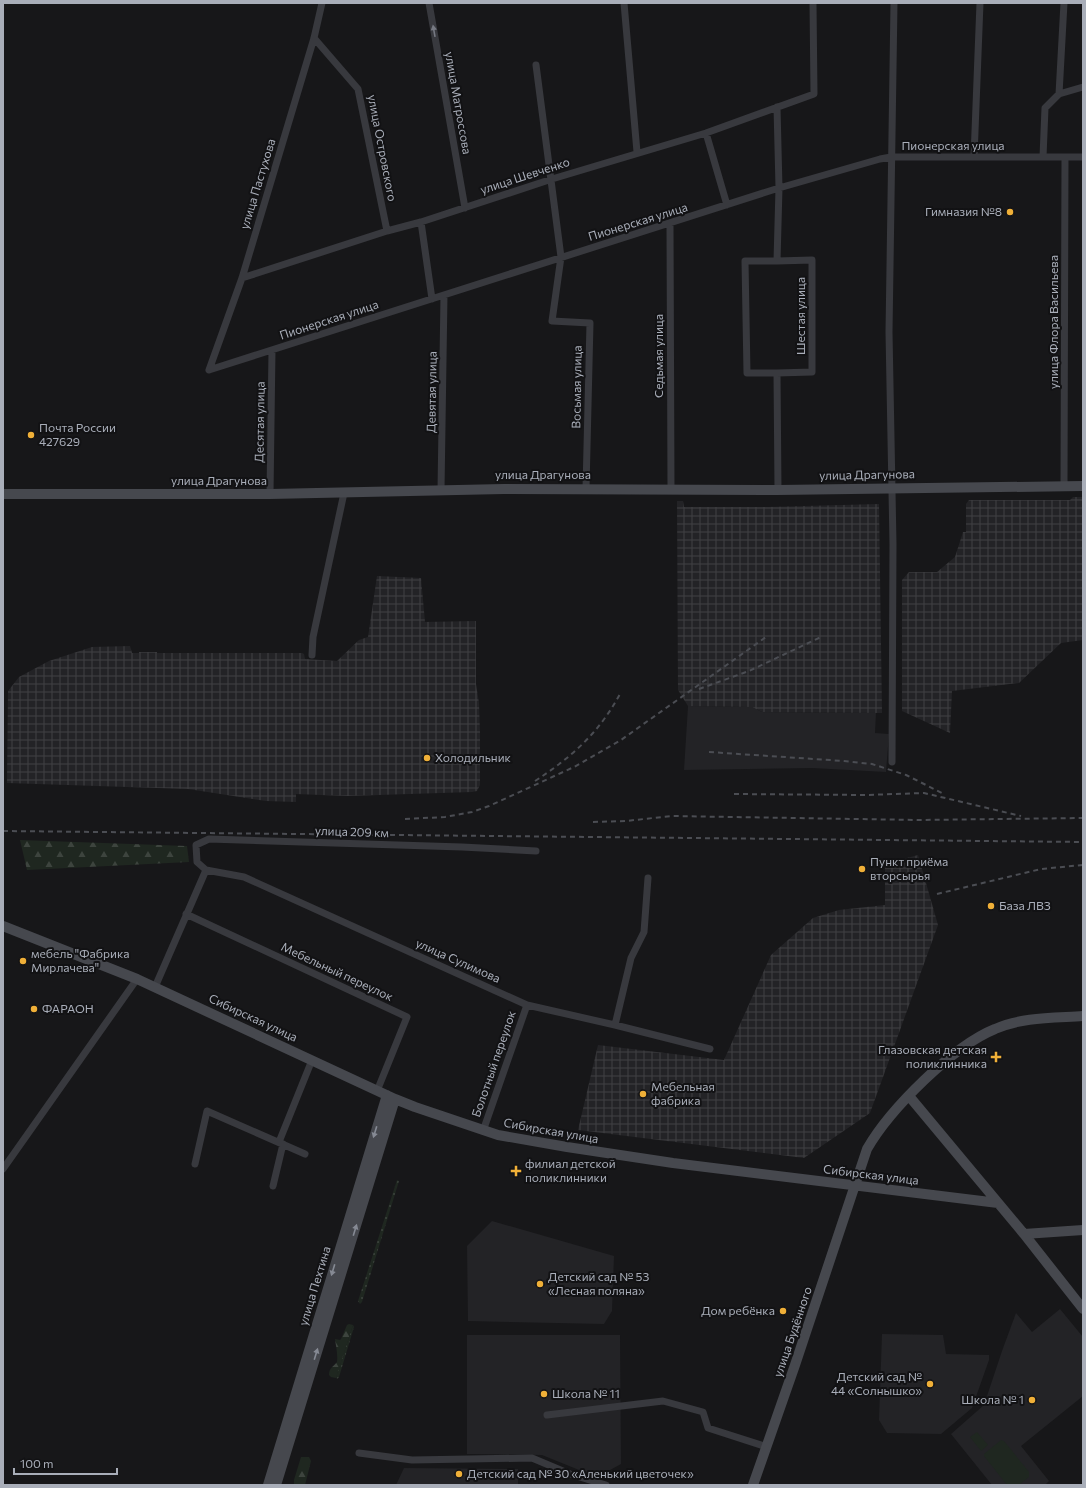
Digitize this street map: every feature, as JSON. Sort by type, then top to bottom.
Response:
[{"type":"main road","name":"улица Драгунова","points":[[3,494],[270,494],[586,488],[778,490],[1083,486]]},
{"type":"main road","name":"Сибирская улица","points":[[3,926],[137,979],[386,1095],[498,1135],[673,1163],[998,1202]]},
{"type":"main road","points":[[856,1186],[867,1149],[875,1136],[909,1096],[958,1051],[975,1039],[996,1028],[1027,1021],[1083,1016]]},
{"type":"main road","name":"улица Пехтина","points":[[268,1485],[386,1095]]},
{"type":"main road","name":"улица Пехтина","points":[[276,1485],[386,1095]]},
{"type":"main road","points":[[909,1096],[998,1202],[1083,1309]]},
{"type":"main road","name":"улица Будённого","points":[[753,1485],[856,1186]]},
{"type":"main road","points":[[1024,1234],[1083,1230]]},
{"type":"street","name":"улица Пастухова","points":[[209,370],[242,278],[314,38],[322,3]]},
{"type":"street","name":"улица Матроссова","points":[[429,3],[465,208]]},
{"type":"street","points":[[624,3],[637,152]]},
{"type":"street","name":"улица Шевченко","points":[[242,278],[637,152],[706,133],[814,94],[813,3]]},
{"type":"street","points":[[892,762],[892,488],[889,332],[890,157],[894,3]]},
{"type":"street","points":[[974,157],[980,3]]},
{"type":"street","points":[[1059,94],[1064,3]]},
{"type":"street","name":"улица Островского","points":[[314,38],[358,89],[387,232]]},
{"type":"street","points":[[536,65],[561,257]]},
{"type":"street","points":[[1043,157],[1045,108],[1059,94],[1083,87]]},
{"type":"street","points":[[777,107],[779,188],[777,261]]},
{"type":"street","points":[[706,133],[727,205]]},
{"type":"street","name":"Пионерская улица","points":[[209,370],[779,188],[890,157],[1083,157]]},
{"type":"street","name":"улица Флора Васильева","points":[[1064,486],[1065,157]]},
{"type":"street","points":[[421,222],[432,299]]},
{"type":"street","name":"Седьмая улица","points":[[670,224],[671,488]]},
{"type":"street","name":"Восьмая улица","points":[[561,257],[552,321],[590,323],[586,488]]},
{"type":"street","name":"Шестая улица","points":[[812,260],[812,372],[778,373],[747,373],[744,261],[812,260]]},
{"type":"street","name":"Девятая улица","points":[[442,490],[444,295]]},
{"type":"street","name":"Десятая улица","points":[[270,494],[272,350]]},
{"type":"street","points":[[778,373],[778,490]]},
{"type":"street","points":[[312,655],[313,637],[344,493]]},
{"type":"street","name":"улица 209 км","points":[[206,870],[197,862],[196,845],[209,839],[462,847],[536,851]]},
{"type":"street","points":[[155,987],[206,870]]},
{"type":"street","name":"улица Сулимова","points":[[206,870],[244,877],[527,1005],[710,1049]]},
{"type":"street","points":[[615,1025],[631,958],[644,932],[648,878]]},
{"type":"street","name":"Мебельный переулок","points":[[186,914],[407,1017],[386,1095]]},
{"type":"street","points":[[3,1169],[137,979]]},
{"type":"street","name":"Болотный переулок","points":[[482,1130],[527,1005]]},
{"type":"street","points":[[273,1186],[281,1143],[312,1060]]},
{"type":"street","points":[[195,1164],[207,1111],[305,1154]]},
{"type":"street","points":[[547,1415],[663,1401],[703,1412],[708,1428],[767,1447]]},
{"type":"street","points":[[359,1453],[412,1460],[532,1458],[570,1474],[606,1485]]},
{"type":"shaded area","points":[[1073,497],[1083,497],[1083,640],[1061,643],[1019,683],[952,691],[950,733],[902,711],[902,580],[909,572],[937,572],[955,557],[963,532],[966,532],[966,504],[969,500],[1070,500]]},
{"type":"shaded area","points":[[677,501],[683,501],[684,507],[768,507],[879,504],[882,713],[762,712],[752,707],[688,706],[678,690]]},
{"type":"shaded area","points":[[377,576],[421,578],[425,622],[476,621],[476,684],[479,703],[480,733],[480,785],[477,791],[347,796],[296,794],[296,802],[266,801],[188,789],[7,783],[8,691],[19,677],[49,661],[92,647],[130,646],[132,653],[302,653],[304,654],[305,659],[337,661],[359,640],[368,637]]},
{"type":"shaded area","points":[[688,706],[752,707],[762,712],[876,713],[875,733],[889,734],[886,772],[812,768],[684,770]]},
{"type":"shaded area","points":[[918,855],[938,925],[870,1113],[804,1158],[578,1130],[598,1045],[724,1060],[771,955],[813,918],[839,910],[885,905],[885,864]]},
{"type":"shaded area","name":"Детский сад № 53 «Лесная поляна»","points":[[492,1221],[614,1256],[612,1311],[604,1324],[468,1321],[467,1246]]},
{"type":"shaded area","name":"Школа № 1","points":[[1060,1309],[1083,1337],[1083,1396],[1021,1446],[1049,1481],[1045,1485],[992,1485],[951,1434],[984,1405],[1016,1313],[1032,1332]]},
{"type":"shaded area","name":"Детский сад № 44 «Солнышко»","points":[[882,1334],[943,1335],[946,1354],[989,1355],[989,1360],[972,1408],[941,1434],[887,1433],[879,1420]]},
{"type":"shaded area","name":"Школа № 11","points":[[467,1335],[620,1335],[621,1464],[601,1475],[589,1474],[542,1455],[467,1454]]},
{"type":"shaded area","name":"Детский сад № 30 «Аленький цветочек»","points":[[404,1468],[518,1469],[518,1485],[396,1485]]},
{"type":"green space","points":[[20,840],[187,846],[189,862],[27,870]]},
{"type":"green space","points":[[397,1180],[399,1181],[362,1302],[360,1304],[358,1301]]},
{"type":"green space","points":[[347,1325],[353,1325],[336,1378],[331,1377],[329,1375],[330,1371],[337,1362],[335,1339],[341,1339]]},
{"type":"green space","points":[[353,1325],[354,1327],[339,1377],[337,1379],[336,1377]]},
{"type":"green space","points":[[977,1432],[988,1445],[981,1451],[970,1437]]},
{"type":"green space","points":[[1001,1440],[1004,1441],[1029,1472],[1029,1477],[1019,1485],[1007,1485],[984,1456],[984,1454]]},
{"type":"green space","points":[[301,1457],[309,1457],[311,1461],[305,1485],[294,1485],[294,1480]]},
{"type":"railway","points":[[405,819],[445,817],[472,812],[489,806],[574,767],[621,740],[766,637]]},
{"type":"railway","points":[[699,689],[749,671],[821,637]]},
{"type":"railway","points":[[535,781],[561,763],[584,742],[604,719],[621,692]]},
{"type":"railway","points":[[709,752],[872,764],[906,775],[942,793]]},
{"type":"railway","points":[[734,794],[866,795],[924,793],[1021,816]]},
{"type":"railway","points":[[593,822],[626,821],[671,816],[918,820],[1083,818]]},
{"type":"railway","points":[[3,831],[1083,842]]},
{"type":"railway","points":[[937,894],[1041,869],[1083,865]]},
{"type":"place","name":"Гимназия №8","points":[[1010,212]]},
{"type":"place","name":"Почта России 427629","points":[[31,435]]},
{"type":"place","name":"Холодильник","points":[[427,758]]},
{"type":"place","name":"Пункт приёма вторсырья","points":[[862,869]]},
{"type":"place","name":"База ЛВЗ","points":[[991,906]]},
{"type":"place","name":"мебель \"Фабрика Мирлачева\"","points":[[23,961]]},
{"type":"place","name":"ФАРАОН","points":[[34,1009]]},
{"type":"place","name":"Глазовская детская поликлинника","points":[[996,1057]]},
{"type":"place","name":"Мебельная фабрика","points":[[643,1094]]},
{"type":"place","name":"филиал детской поликлинники","points":[[516,1171]]},
{"type":"place","name":"Детский сад № 53 «Лесная поляна»","points":[[540,1284]]},
{"type":"place","name":"Дом ребёнка","points":[[783,1311]]},
{"type":"place","name":"Детский сад № 44 «Солнышко»","points":[[930,1384]]},
{"type":"place","name":"Школа № 11","points":[[544,1394]]},
{"type":"place","name":"Школа № 1","points":[[1032,1400]]},
{"type":"place","name":"Детский сад № 30 «Аленький цветочек»","points":[[459,1474]]}]
